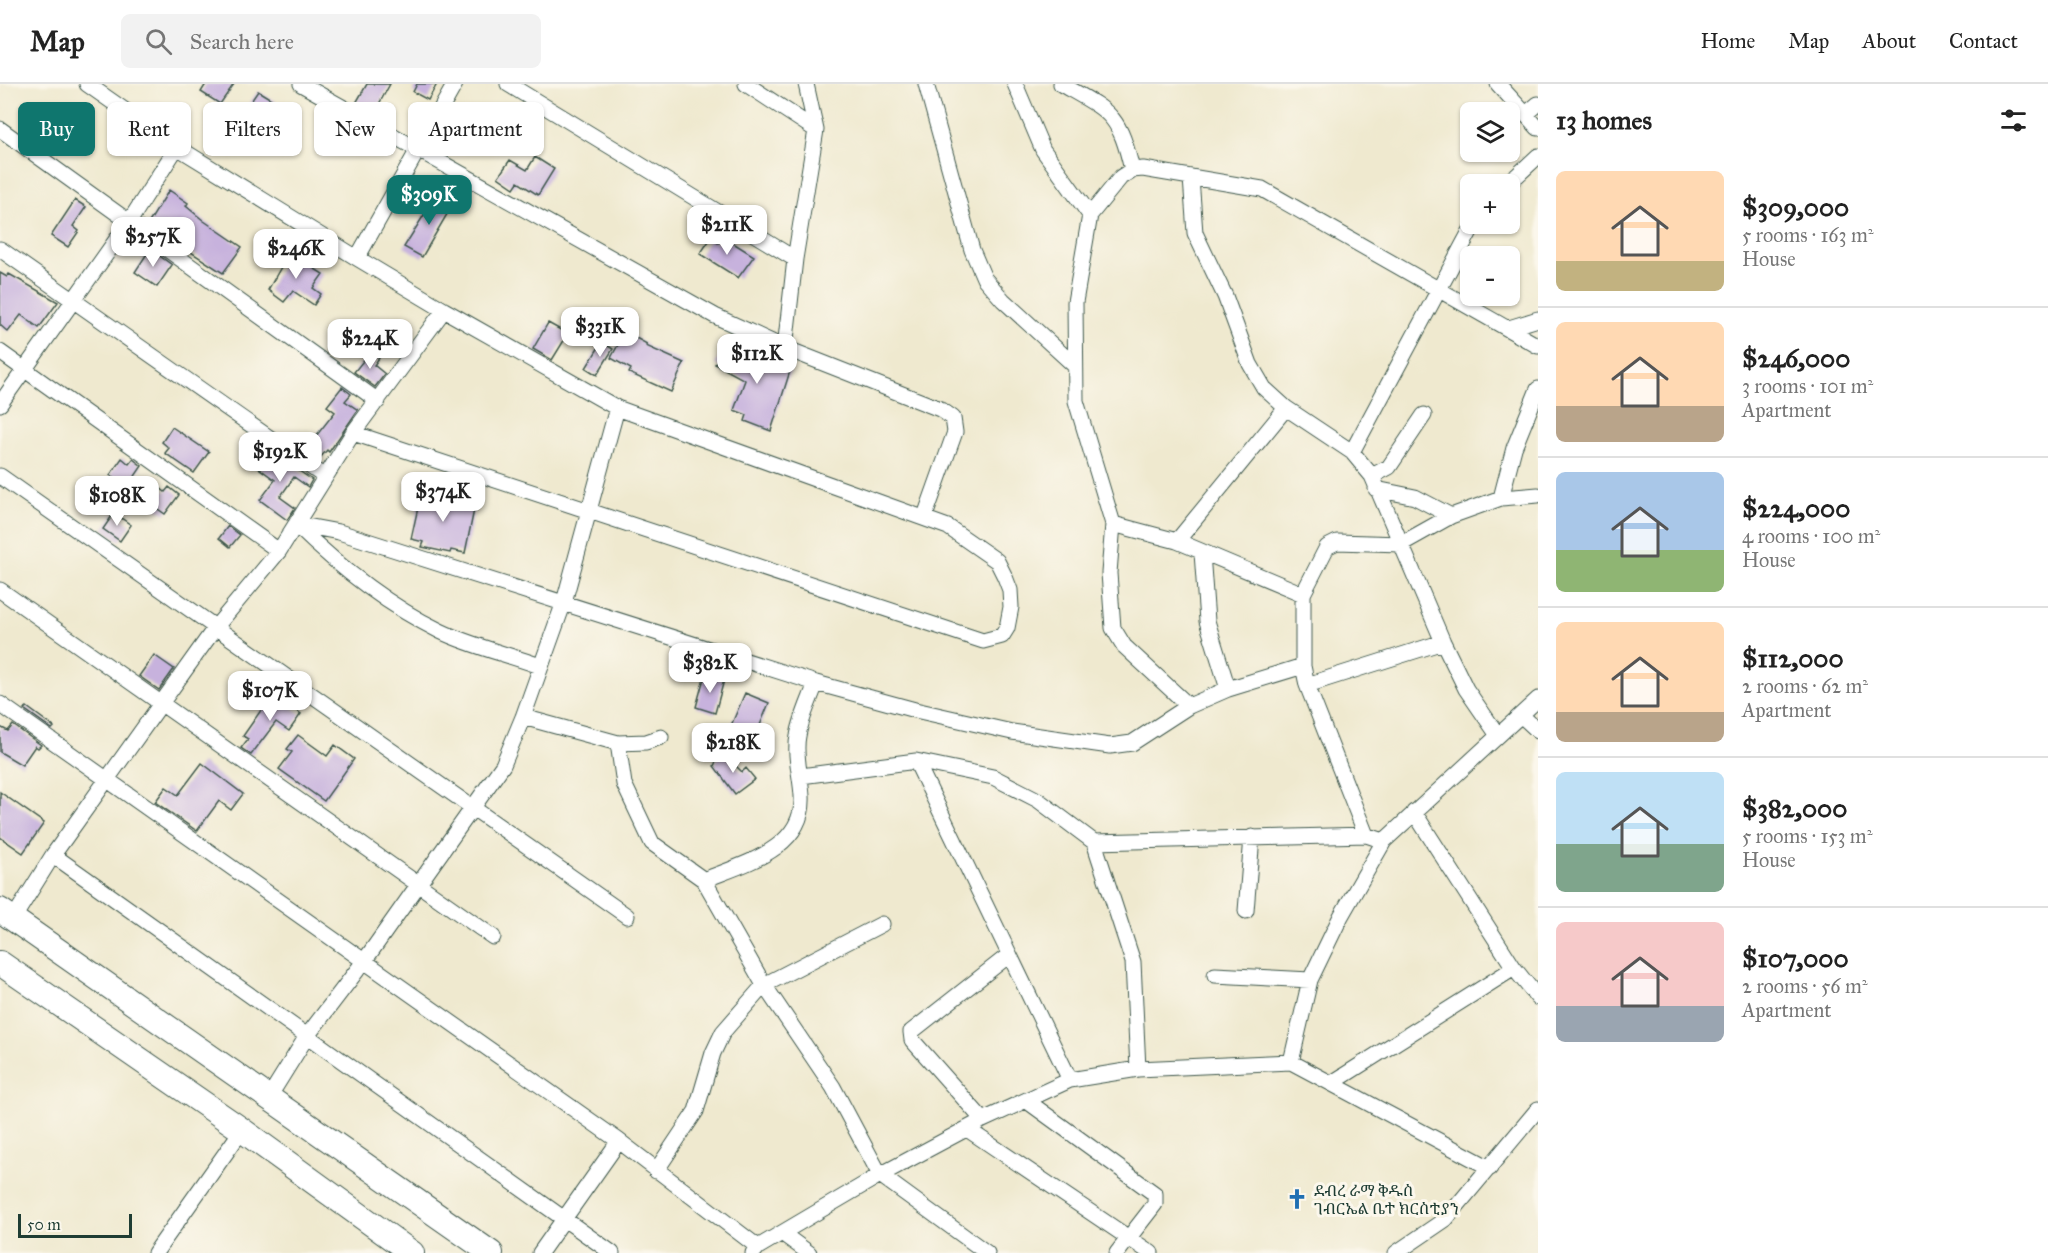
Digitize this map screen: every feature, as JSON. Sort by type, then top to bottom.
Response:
[{"type":"highway","points":[[7,915],[490,1253]]},
{"type":"highway","points":[[0,963],[242,1131],[412,1253]]},
{"type":"street","points":[[87,84],[113,102]]},
{"type":"street","points":[[301,84],[408,145]]},
{"type":"street","points":[[445,102],[455,84]]},
{"type":"street","points":[[508,84],[795,258]]},
{"type":"street","points":[[746,84],[816,130]]},
{"type":"street","points":[[785,348],[795,258],[816,130],[806,84]]},
{"type":"street","points":[[926,84],[969,239],[984,278],[1003,300],[1076,366]]},
{"type":"street","points":[[1015,84],[1043,150],[1090,215]]},
{"type":"street","points":[[1061,84],[1094,103],[1115,119],[1123,133],[1132,170]]},
{"type":"street","points":[[1498,84],[1532,109],[1538,128]]},
{"type":"street","points":[[0,129],[378,401]]},
{"type":"street","points":[[0,404],[129,222],[171,156]]},
{"type":"street","points":[[191,156],[444,310],[617,408],[925,516],[948,527],[997,561],[1010,590],[1011,607],[1007,628],[1002,636],[983,641],[589,509],[353,433]]},
{"type":"street","points":[[357,258],[415,156]]},
{"type":"street","points":[[427,156],[715,315],[785,348],[940,410],[953,418],[955,432],[925,516]]},
{"type":"street","points":[[1519,174],[1538,156]]},
{"type":"street","points":[[1189,706],[1124,645],[1113,628],[1109,573],[1113,524],[1076,401],[1075,302],[1090,215],[1121,177],[1132,170],[1143,169],[1262,189],[1538,346]]},
{"type":"street","points":[[1191,178],[1198,242],[1225,296],[1250,364],[1264,388],[1286,408],[1352,452],[1374,483],[1443,642],[1466,688],[1497,734]]},
{"type":"street","points":[[1352,452],[1468,234]]},
{"type":"street","points":[[0,249],[324,476]]},
{"type":"street","points":[[7,915],[162,705],[215,628],[279,550],[353,433],[444,310]]},
{"type":"street","points":[[1509,328],[1538,319]]},
{"type":"street","points":[[0,352],[279,550]]},
{"type":"street","points":[[1501,498],[1514,448],[1538,389]]},
{"type":"street","points":[[268,1097],[307,1036],[365,960],[416,884],[503,765],[523,717],[564,602],[617,408]]},
{"type":"street","points":[[1178,542],[1286,408]]},
{"type":"street","points":[[1374,483],[1389,467],[1424,415]]},
{"type":"street","points":[[0,476],[627,916]]},
{"type":"street","points":[[1374,483],[1415,497],[1451,516]]},
{"type":"street","points":[[1366,835],[1307,685],[1303,666],[1303,594],[1327,547],[1337,543],[1401,544],[1451,516],[1501,498],[1538,495]]},
{"type":"street","points":[[296,524],[339,532],[816,683],[915,710],[1012,732],[1110,746],[1140,738],[1189,706],[1228,689],[1303,666]]},
{"type":"street","points":[[296,524],[332,560],[396,605],[441,631],[540,666]]},
{"type":"street","points":[[1113,524],[1178,542],[1303,594]]},
{"type":"street","points":[[1202,553],[1207,621],[1228,689]]},
{"type":"street","points":[[0,590],[493,937]]},
{"type":"street","points":[[1307,685],[1443,642]]},
{"type":"street","points":[[704,880],[765,855],[785,840],[799,821],[802,800],[798,735],[816,683]]},
{"type":"street","points":[[1291,1062],[1310,980],[1341,916],[1384,841],[1497,734],[1538,699]]},
{"type":"street","points":[[0,704],[619,1141],[755,1250],[880,1175],[983,1120],[1070,1080],[1138,1069],[1291,1062],[1490,1168]]},
{"type":"street","points":[[1521,715],[1538,731]]},
{"type":"street","points":[[523,717],[618,743],[646,742],[661,737]]},
{"type":"street","points":[[618,743],[624,784],[652,843],[704,880],[764,985],[833,1087],[880,1175],[987,1253]]},
{"type":"street","points":[[801,776],[916,761],[993,777],[1038,800],[1094,842],[1133,962],[1138,1069]]},
{"type":"street","points":[[916,761],[1070,1080]]},
{"type":"street","points":[[1414,812],[1514,968],[1538,998]]},
{"type":"street","points":[[1094,842],[1366,835],[1384,841]]},
{"type":"street","points":[[1246,911],[1252,837]]},
{"type":"street","points":[[53,855],[562,1220],[612,1253]]},
{"type":"street","points":[[656,1171],[696,1111],[713,1053],[723,1032],[764,985],[882,924]]},
{"type":"street","points":[[983,1120],[912,1040],[911,1032],[1009,954]]},
{"type":"street","points":[[1332,1083],[1514,968]]},
{"type":"street","points":[[1215,975],[1310,980]]},
{"type":"street","points":[[1027,1101],[1155,1194],[1155,1204],[1117,1253]]},
{"type":"street","points":[[1396,1253],[1446,1219],[1538,1108]]},
{"type":"street","points":[[967,1129],[1151,1253]]},
{"type":"street","points":[[155,1253],[242,1131]]},
{"type":"street","points":[[540,1253],[619,1141]]},
{"type":"street","points":[[783,1234],[809,1253]]},
{"type":"building","points":[[206,84],[234,84],[221,102],[217,102],[201,92]]},
{"type":"building","points":[[367,84],[390,84],[380,102],[357,102]]},
{"type":"building","points":[[417,84],[437,84],[428,100],[413,92]]},
{"type":"building","points":[[258,91],[276,102],[250,102]]},
{"type":"building","points":[[535,157],[554,169],[538,195],[518,182],[514,188],[498,177],[510,160],[527,170]]},
{"type":"building","points":[[169,190],[188,203],[186,206],[204,221],[242,247],[223,273],[148,224]]},
{"type":"building","points":[[437,194],[453,204],[422,257],[404,247]]},
{"type":"building","points":[[75,200],[86,207],[73,226],[79,231],[68,247],[51,236]]},
{"type":"building","points":[[722,236],[754,256],[738,278],[700,254],[711,238],[718,243]]},
{"type":"building","points":[[150,249],[172,265],[157,287],[135,272]]},
{"type":"building","points":[[289,253],[323,274],[313,288],[321,294],[314,305],[293,291],[284,302],[268,290]]},
{"type":"building","points":[[0,273],[7,277],[9,274],[58,302],[39,328],[21,315],[8,332],[0,325]]},
{"type":"building","points":[[548,323],[568,334],[552,360],[533,349]]},
{"type":"building","points":[[625,332],[647,344],[646,346],[684,363],[671,392],[629,373],[631,369],[611,358]]},
{"type":"building","points":[[602,342],[613,349],[597,375],[586,368]]},
{"type":"building","points":[[752,344],[772,353],[769,361],[791,368],[771,431],[745,421],[747,415],[734,410],[745,380],[715,364],[723,349],[746,361]]},
{"type":"building","points":[[371,351],[379,358],[374,365],[385,374],[375,387],[354,372]]},
{"type":"building","points":[[342,387],[351,394],[345,401],[358,410],[329,452],[327,450],[318,460],[305,450],[335,412],[327,406]]},
{"type":"building","points":[[172,427],[209,452],[194,473],[165,453],[169,448],[162,442]]},
{"type":"building","points":[[265,453],[272,457],[275,454],[312,480],[308,487],[294,477],[280,497],[295,508],[287,520],[260,500],[275,480],[256,466]]},
{"type":"building","points":[[122,458],[129,464],[133,459],[142,466],[127,488],[110,475]]},
{"type":"building","points":[[159,487],[165,492],[169,487],[179,495],[165,514],[148,502]]},
{"type":"building","points":[[442,491],[459,495],[458,501],[475,505],[465,553],[451,550],[450,553],[422,547],[424,542],[411,539],[421,494],[441,498]]},
{"type":"building","points":[[114,513],[131,525],[120,541],[103,529]]},
{"type":"building","points":[[228,526],[240,535],[230,547],[219,538]]},
{"type":"building","points":[[154,655],[174,669],[159,690],[139,676]]},
{"type":"building","points":[[713,677],[724,680],[715,713],[696,707],[704,678],[712,680]]},
{"type":"building","points":[[273,693],[301,714],[289,731],[276,722],[251,755],[241,748],[248,739],[243,736]]},
{"type":"building","points":[[745,693],[769,703],[752,745],[727,735]]},
{"type":"building","points":[[27,707],[54,727],[52,729],[24,709]]},
{"type":"building","points":[[13,725],[41,745],[38,748],[35,746],[22,765],[0,752],[0,727],[8,731]]},
{"type":"building","points":[[298,735],[327,756],[335,745],[354,759],[324,801],[279,769],[292,752],[287,749]]},
{"type":"building","points":[[721,751],[742,772],[746,768],[755,779],[735,794],[714,766]]},
{"type":"building","points":[[202,763],[243,794],[231,810],[219,801],[197,831],[155,802],[166,787],[178,795]]},
{"type":"building","points":[[0,792],[44,823],[23,853],[0,837]]},
{"type":"place","name":"ደብረ ራማ ቅዱስ ገብርኤል ቤተ ክርስቲያን","points":[[1297,1199]]}]
